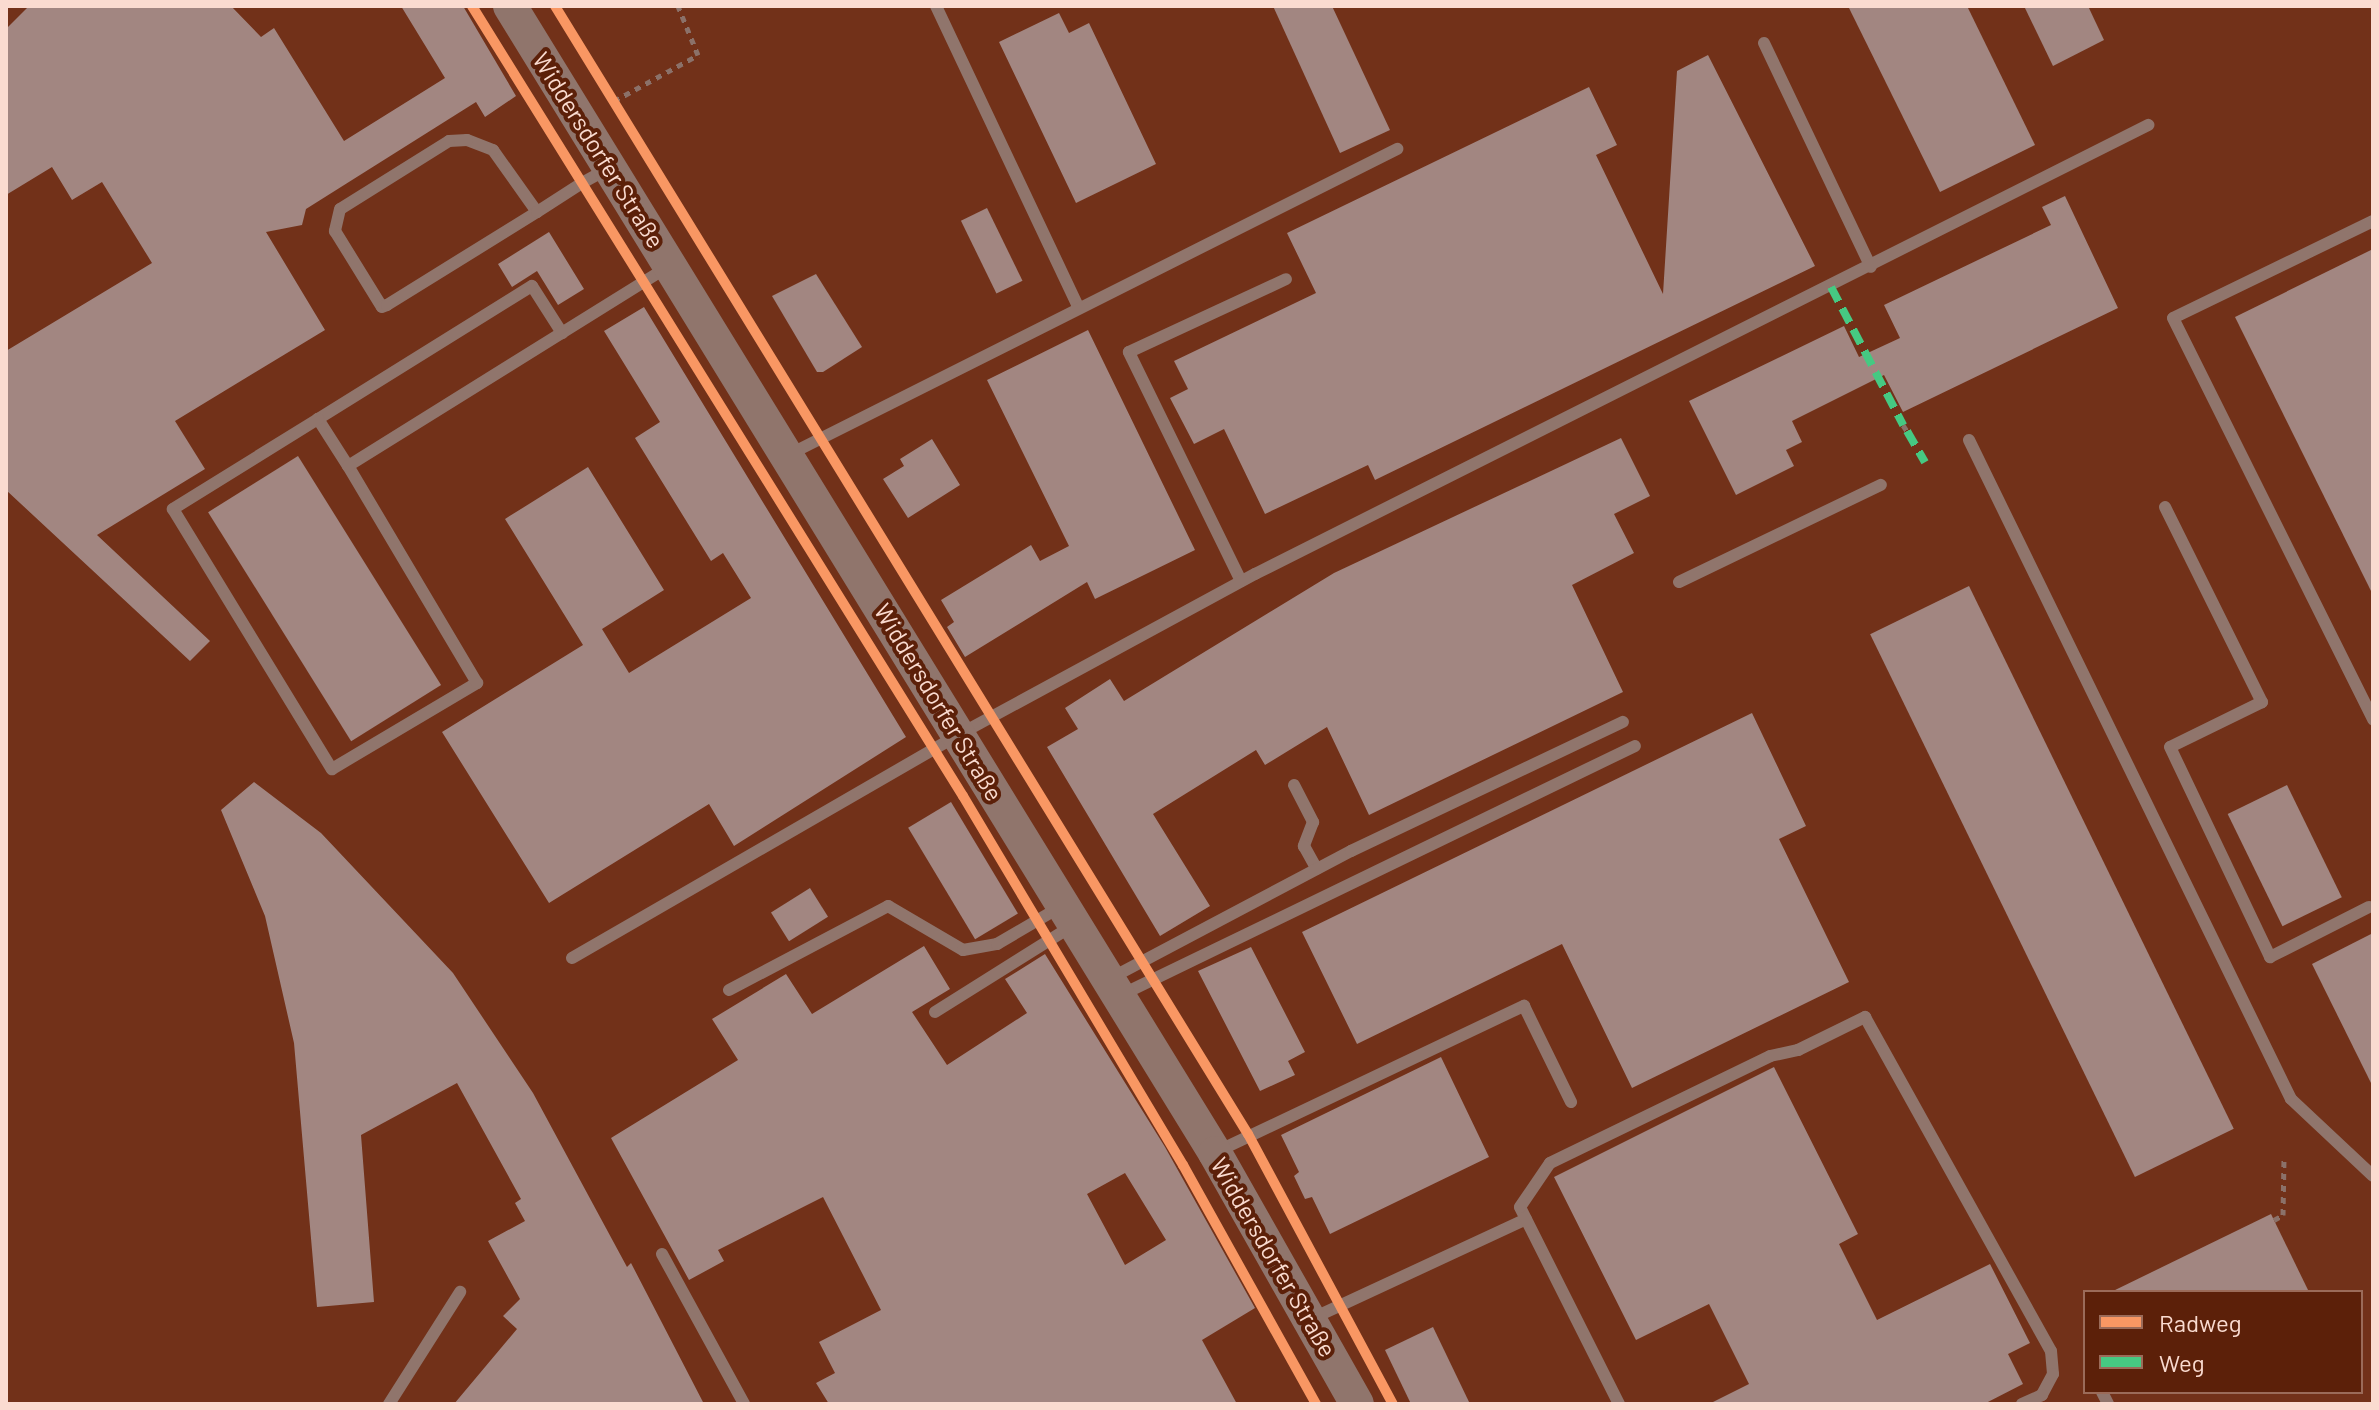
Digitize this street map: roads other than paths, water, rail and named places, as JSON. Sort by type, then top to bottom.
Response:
[{"type":"main road","name":"Widdersdorfer Straße","points":[[510,6],[1215,1153],[1357,1404]]},
{"type":"lane","points":[[936,6],[1079,308]]},
{"type":"lane","points":[[1764,43],[1871,267]]},
{"type":"lane","points":[[572,958],[960,734],[1241,581],[1871,267],[2148,125]]},
{"type":"lane","points":[[537,212],[493,150],[467,140],[449,141],[340,209],[335,231],[382,307],[537,212],[609,167]]},
{"type":"lane","points":[[788,455],[1397,149]]},
{"type":"lane","points":[[2373,221],[2173,318],[2373,720]]},
{"type":"lane","points":[[348,466],[671,266]]},
{"type":"lane","points":[[1241,581],[1129,352],[1286,279]]},
{"type":"lane","points":[[318,419],[477,683],[332,769],[173,509],[532,286],[562,333]]},
{"type":"lane","points":[[1969,440],[2291,1099],[2373,1176]]},
{"type":"lane","points":[[1679,582],[1881,485]]},
{"type":"lane","points":[[2165,507],[2262,702],[2170,747],[2270,957],[2369,907]]},
{"type":"lane","points":[[1113,988],[1317,869],[1623,722]]},
{"type":"lane","points":[[1113,988],[1635,746]]},
{"type":"lane","points":[[1294,785],[1313,822],[1304,846],[1317,869]]},
{"type":"lane","points":[[729,990],[888,906],[963,950],[997,944],[1069,915]]},
{"type":"lane","points":[[935,1012],[1069,915]]},
{"type":"lane","points":[[1215,1153],[1524,1006],[1571,1102]]},
{"type":"lane","points":[[1619,1404],[1520,1207],[1550,1163],[1770,1056],[1798,1050],[1865,1017],[2051,1351],[2053,1374],[2042,1395],[2022,1404]]},
{"type":"lane","points":[[1309,1320],[1526,1219]]},
{"type":"lane","points":[[662,1254],[744,1404]]},
{"type":"lane","points":[[389,1404],[460,1292]]}]
